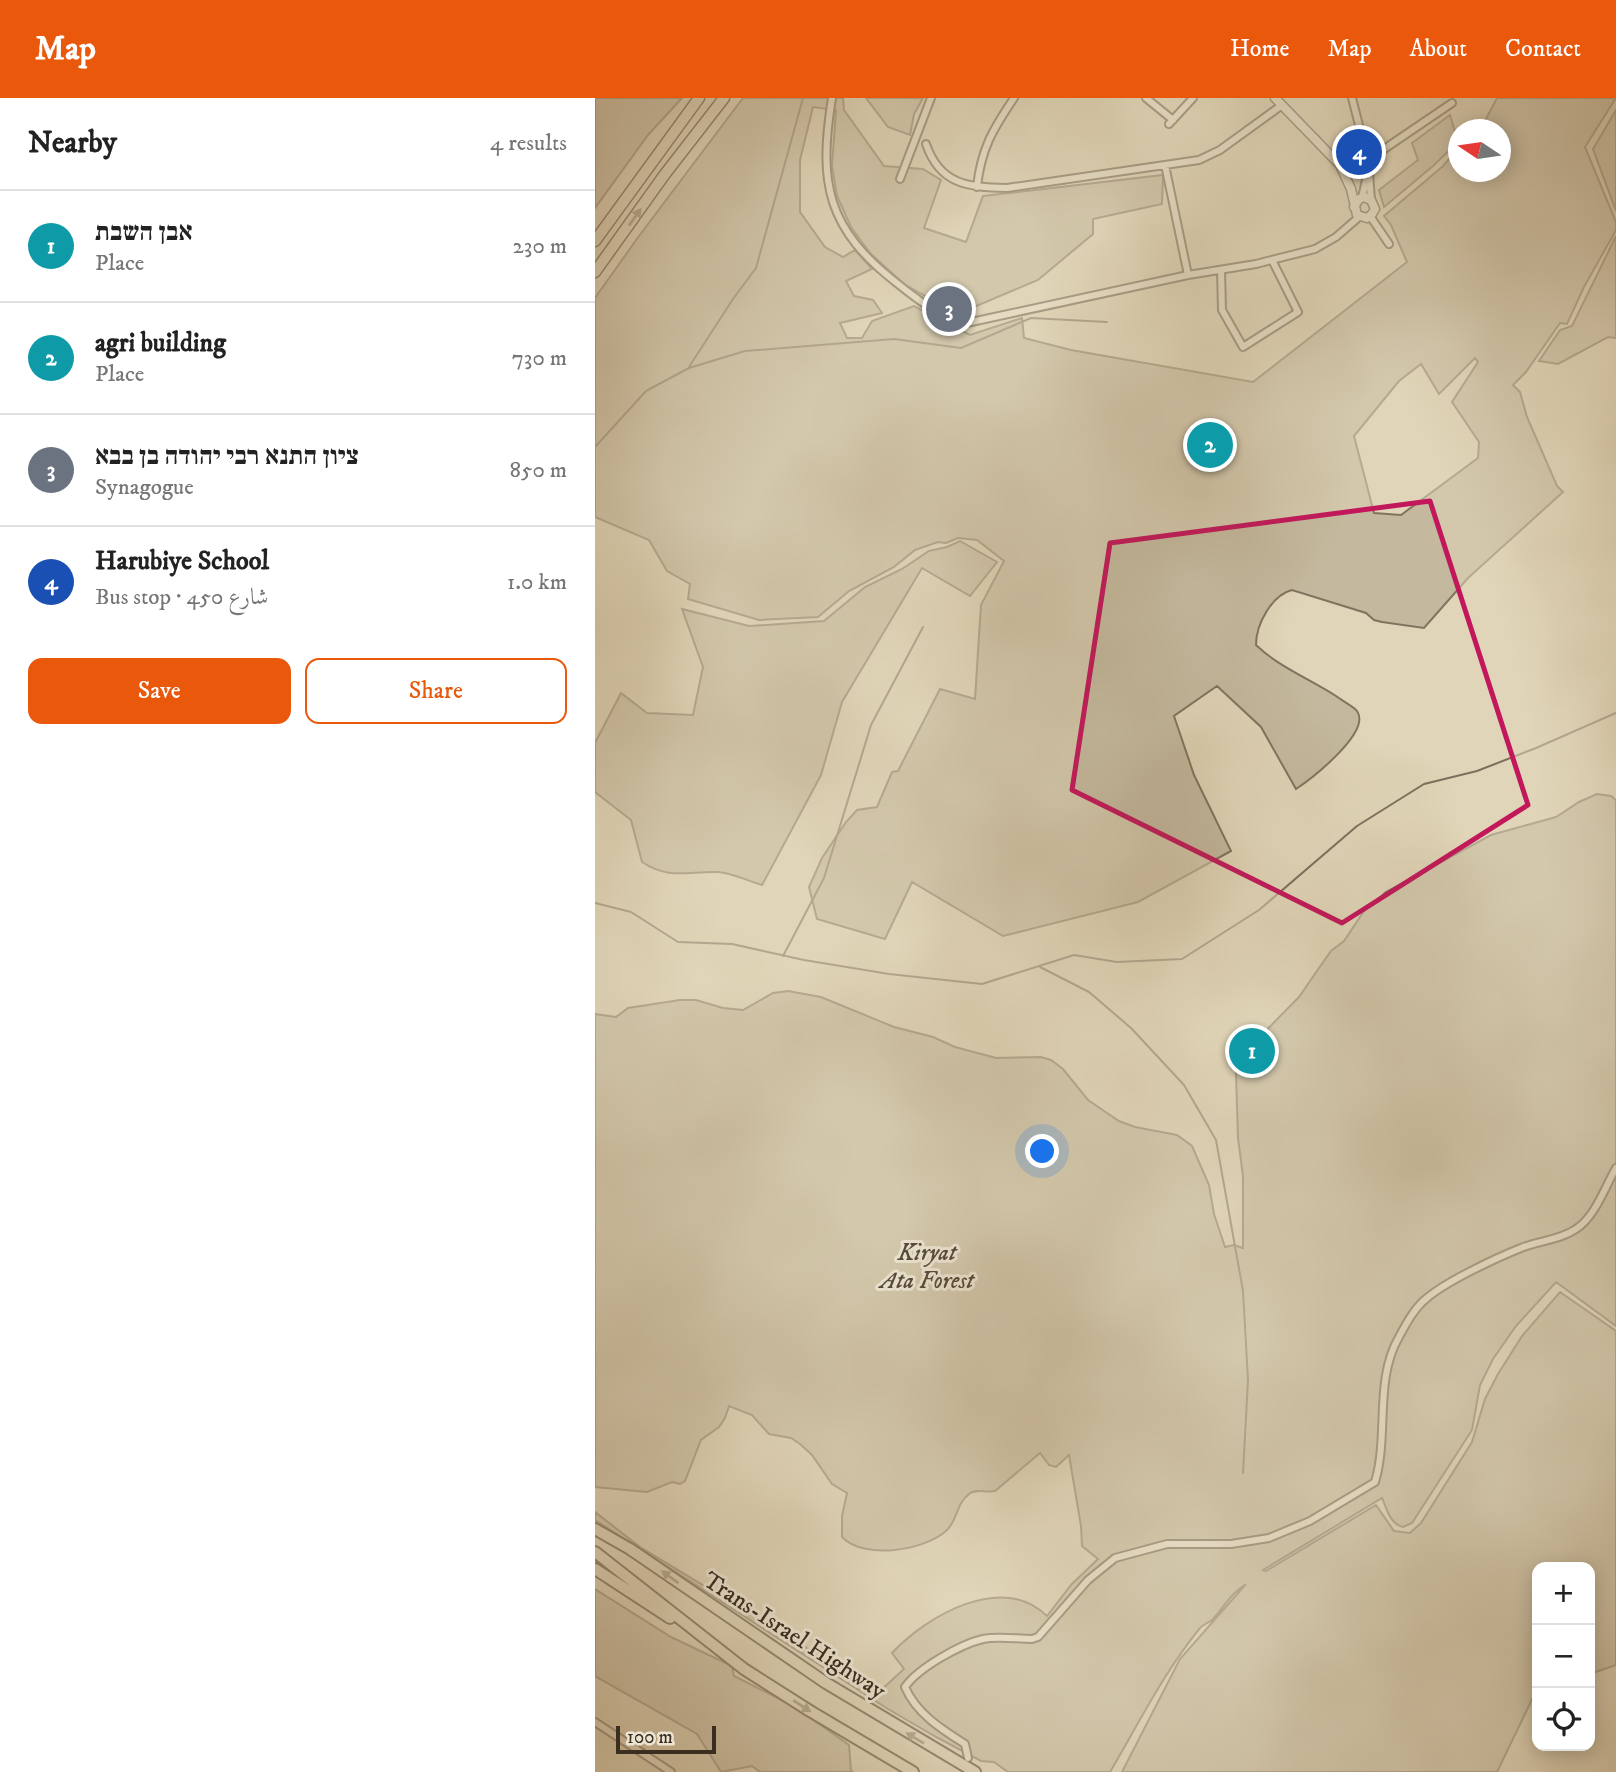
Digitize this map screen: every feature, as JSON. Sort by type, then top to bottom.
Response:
[{"type":"highway","points":[[595,241],[699,98]]},
{"type":"highway","points":[[595,272],[724,98]]},
{"type":"highway","name":"Trans-Israel Highway","points":[[595,1527],[827,1683],[975,1772]]},
{"type":"highway","name":"Trans-Israel Highway","points":[[595,1552],[744,1669],[913,1772]]},
{"type":"highway","points":[[595,1569],[744,1669]]},
{"type":"street","points":[[832,98],[827,148],[828,178],[830,195],[841,222],[856,247],[871,263],[936,312],[962,324],[1188,275],[1272,260],[1315,249],[1336,237],[1359,217],[1370,216],[1375,209],[1371,200],[1368,160],[1352,98]]},
{"type":"street","points":[[900,179],[931,98]]},
{"type":"street","points":[[977,187],[980,160],[989,134],[1014,98]]},
{"type":"street","points":[[1146,98],[1171,122],[1193,98]]},
{"type":"street","points":[[1275,98],[1333,155],[1362,198],[1371,200]]},
{"type":"street","points":[[1368,160],[1452,103]]},
{"type":"street","points":[[926,144],[932,161],[943,173],[958,182],[977,187],[1007,188],[1199,160],[1220,150],[1282,105]]},
{"type":"street","points":[[1165,165],[1188,275]]},
{"type":"street","points":[[1348,179],[1356,184],[1368,173]]},
{"type":"street","points":[[1354,207],[1362,198],[1368,173]]},
{"type":"street","points":[[1348,179],[1359,217]]},
{"type":"street","points":[[1370,216],[1389,244]]},
{"type":"street","points":[[1221,270],[1223,310],[1243,347],[1298,312],[1272,260]]},
{"type":"street","points":[[968,1758],[964,1744],[936,1724],[911,1701],[905,1687],[917,1673],[968,1644],[983,1639],[1038,1637],[1088,1580],[1115,1558],[1167,1544],[1231,1544],[1269,1538],[1310,1521],[1375,1482],[1382,1450],[1387,1368],[1398,1338],[1418,1307],[1427,1297],[1475,1270],[1521,1248],[1578,1228],[1593,1211],[1616,1168]]},
{"type":"street","points":[[595,1722],[671,1772]]},
{"type":"highlighted area","points":[[1430,501],[1528,805],[1342,923],[1072,790],[1110,543]]},
{"type":"green space","points":[[595,98],[682,98],[648,135],[595,208]]},
{"type":"green space","points":[[743,98],[843,98],[844,110],[884,166],[923,169],[941,180],[924,228],[966,242],[983,196],[1163,175],[1162,204],[1093,219],[1093,234],[1038,280],[974,307],[938,303],[905,285],[870,253],[851,227],[837,196],[832,166],[836,110],[813,107],[800,160],[800,212],[825,247],[843,257],[855,250],[872,269],[846,281],[854,296],[873,300],[882,313],[840,323],[847,338],[862,338],[872,321],[914,306],[970,335],[1022,318],[1024,338],[1071,350],[1253,382],[1407,262],[1391,225],[1384,216],[1448,160],[1448,182],[1511,182],[1511,119],[1486,119],[1497,98],[1616,98],[1585,147],[1616,222],[1616,230],[1567,324],[1560,323],[1526,372],[1513,385],[1520,392],[1527,417],[1557,486],[1563,492],[1468,578],[1424,628],[1374,620],[1366,613],[1292,590],[1278,598],[1262,620],[1256,645],[1275,660],[1329,691],[1357,711],[1359,720],[1356,731],[1348,742],[1314,776],[1296,789],[1261,727],[1217,686],[1174,716],[1194,775],[1231,851],[1138,902],[1003,936],[912,882],[885,939],[817,919],[809,887],[822,858],[846,822],[857,810],[877,807],[892,772],[898,771],[940,689],[975,699],[981,605],[1004,561],[977,540],[958,538],[946,543],[938,542],[915,550],[894,567],[849,591],[818,617],[759,620],[688,599],[690,584],[667,571],[649,540],[595,517],[595,298]],"holes":[[[1475,358],[1478,362],[1452,402],[1479,442],[1478,458],[1401,515],[1374,513],[1354,436],[1399,381],[1421,364],[1439,394]]]},
{"type":"green space","points":[[866,98],[923,98],[914,114],[910,135],[888,127]]},
{"type":"green space","points":[[1616,110],[1616,211],[1593,149]]},
{"type":"green space","points":[[1450,115],[1448,152],[1384,207],[1379,190],[1418,160],[1412,143]]},
{"type":"green space","points":[[1616,236],[1616,338],[1608,337],[1558,364],[1539,361],[1560,330],[1572,326]]},
{"type":"green space","points":[[960,541],[997,562],[970,596],[922,568],[842,702],[821,775],[762,885],[723,873],[670,873],[642,862],[631,820],[595,792],[595,743],[621,693],[647,713],[693,715],[703,667],[682,609],[749,626],[824,621],[865,587],[902,569],[929,551]]},
{"type":"green space","name":"Kiryat Ata Forest","points":[[1597,794],[1611,796],[1616,800],[1616,1326],[1556,1282],[1516,1326],[1493,1359],[1480,1385],[1472,1430],[1412,1523],[1403,1527],[1395,1523],[1382,1498],[1263,1570],[1266,1571],[1376,1505],[1394,1531],[1410,1533],[1421,1523],[1472,1442],[1485,1399],[1498,1374],[1522,1336],[1560,1292],[1616,1331],[1616,1665],[1595,1672],[1595,1562],[1532,1562],[1532,1699],[1497,1772],[1122,1772],[1180,1659],[1246,1584],[1232,1595],[1213,1619],[1201,1627],[1187,1645],[1163,1680],[1110,1772],[1008,1772],[994,1762],[981,1761],[888,1709],[595,1520],[595,1512],[640,1547],[879,1692],[904,1669],[892,1653],[944,1613],[965,1604],[1008,1598],[1029,1603],[1047,1616],[1071,1585],[1098,1559],[1082,1546],[1069,1455],[1056,1467],[1049,1465],[1040,1453],[995,1491],[972,1492],[962,1502],[947,1530],[924,1543],[895,1550],[865,1549],[842,1537],[842,1516],[847,1493],[832,1484],[812,1455],[791,1438],[769,1434],[752,1415],[729,1406],[719,1427],[701,1440],[685,1481],[680,1484],[672,1482],[647,1492],[595,1487],[595,1014],[616,1017],[628,1008],[680,1000],[696,1000],[723,1008],[743,1010],[773,993],[788,991],[821,997],[894,1027],[996,1058],[1041,1057],[1051,1060],[1063,1069],[1088,1100],[1119,1121],[1177,1135],[1192,1146],[1209,1185],[1214,1214],[1225,1247],[1234,1245],[1243,1248],[1243,1176],[1238,1138],[1236,1073],[1241,1056],[1299,997],[1331,951],[1344,941],[1364,911],[1386,892],[1491,835],[1556,817]]},
{"type":"green space","points":[[595,1589],[671,1637],[732,1666],[734,1676],[795,1707],[849,1745],[853,1772],[760,1772],[752,1766],[721,1772],[697,1734],[595,1676]]},
{"type":"waterway","points":[[689,367],[756,268],[803,98]]},
{"type":"waterway","points":[[595,447],[646,391],[689,368],[745,351],[894,339],[961,348],[1031,318],[1107,322]]},
{"type":"waterway","points":[[783,956],[824,878],[871,725],[923,627]]},
{"type":"waterway","points":[[595,903],[631,912],[678,942],[732,944],[804,960],[889,974],[982,984],[1074,955],[1117,962],[1182,959],[1259,910],[1357,826],[1424,784],[1477,771],[1616,713]]},
{"type":"waterway","points":[[1040,967],[1089,992],[1131,1028],[1184,1085],[1216,1140],[1243,1291],[1248,1380],[1243,1473]]},
{"type":"place","name":"Harubiye School","points":[[1359,152]]},
{"type":"place","name":"ציון התנא רבי יהודה בן בבא","points":[[949,309]]},
{"type":"place","name":"agri building","points":[[1210,445]]},
{"type":"place","name":"אבן השבת","points":[[1252,1051]]}]
